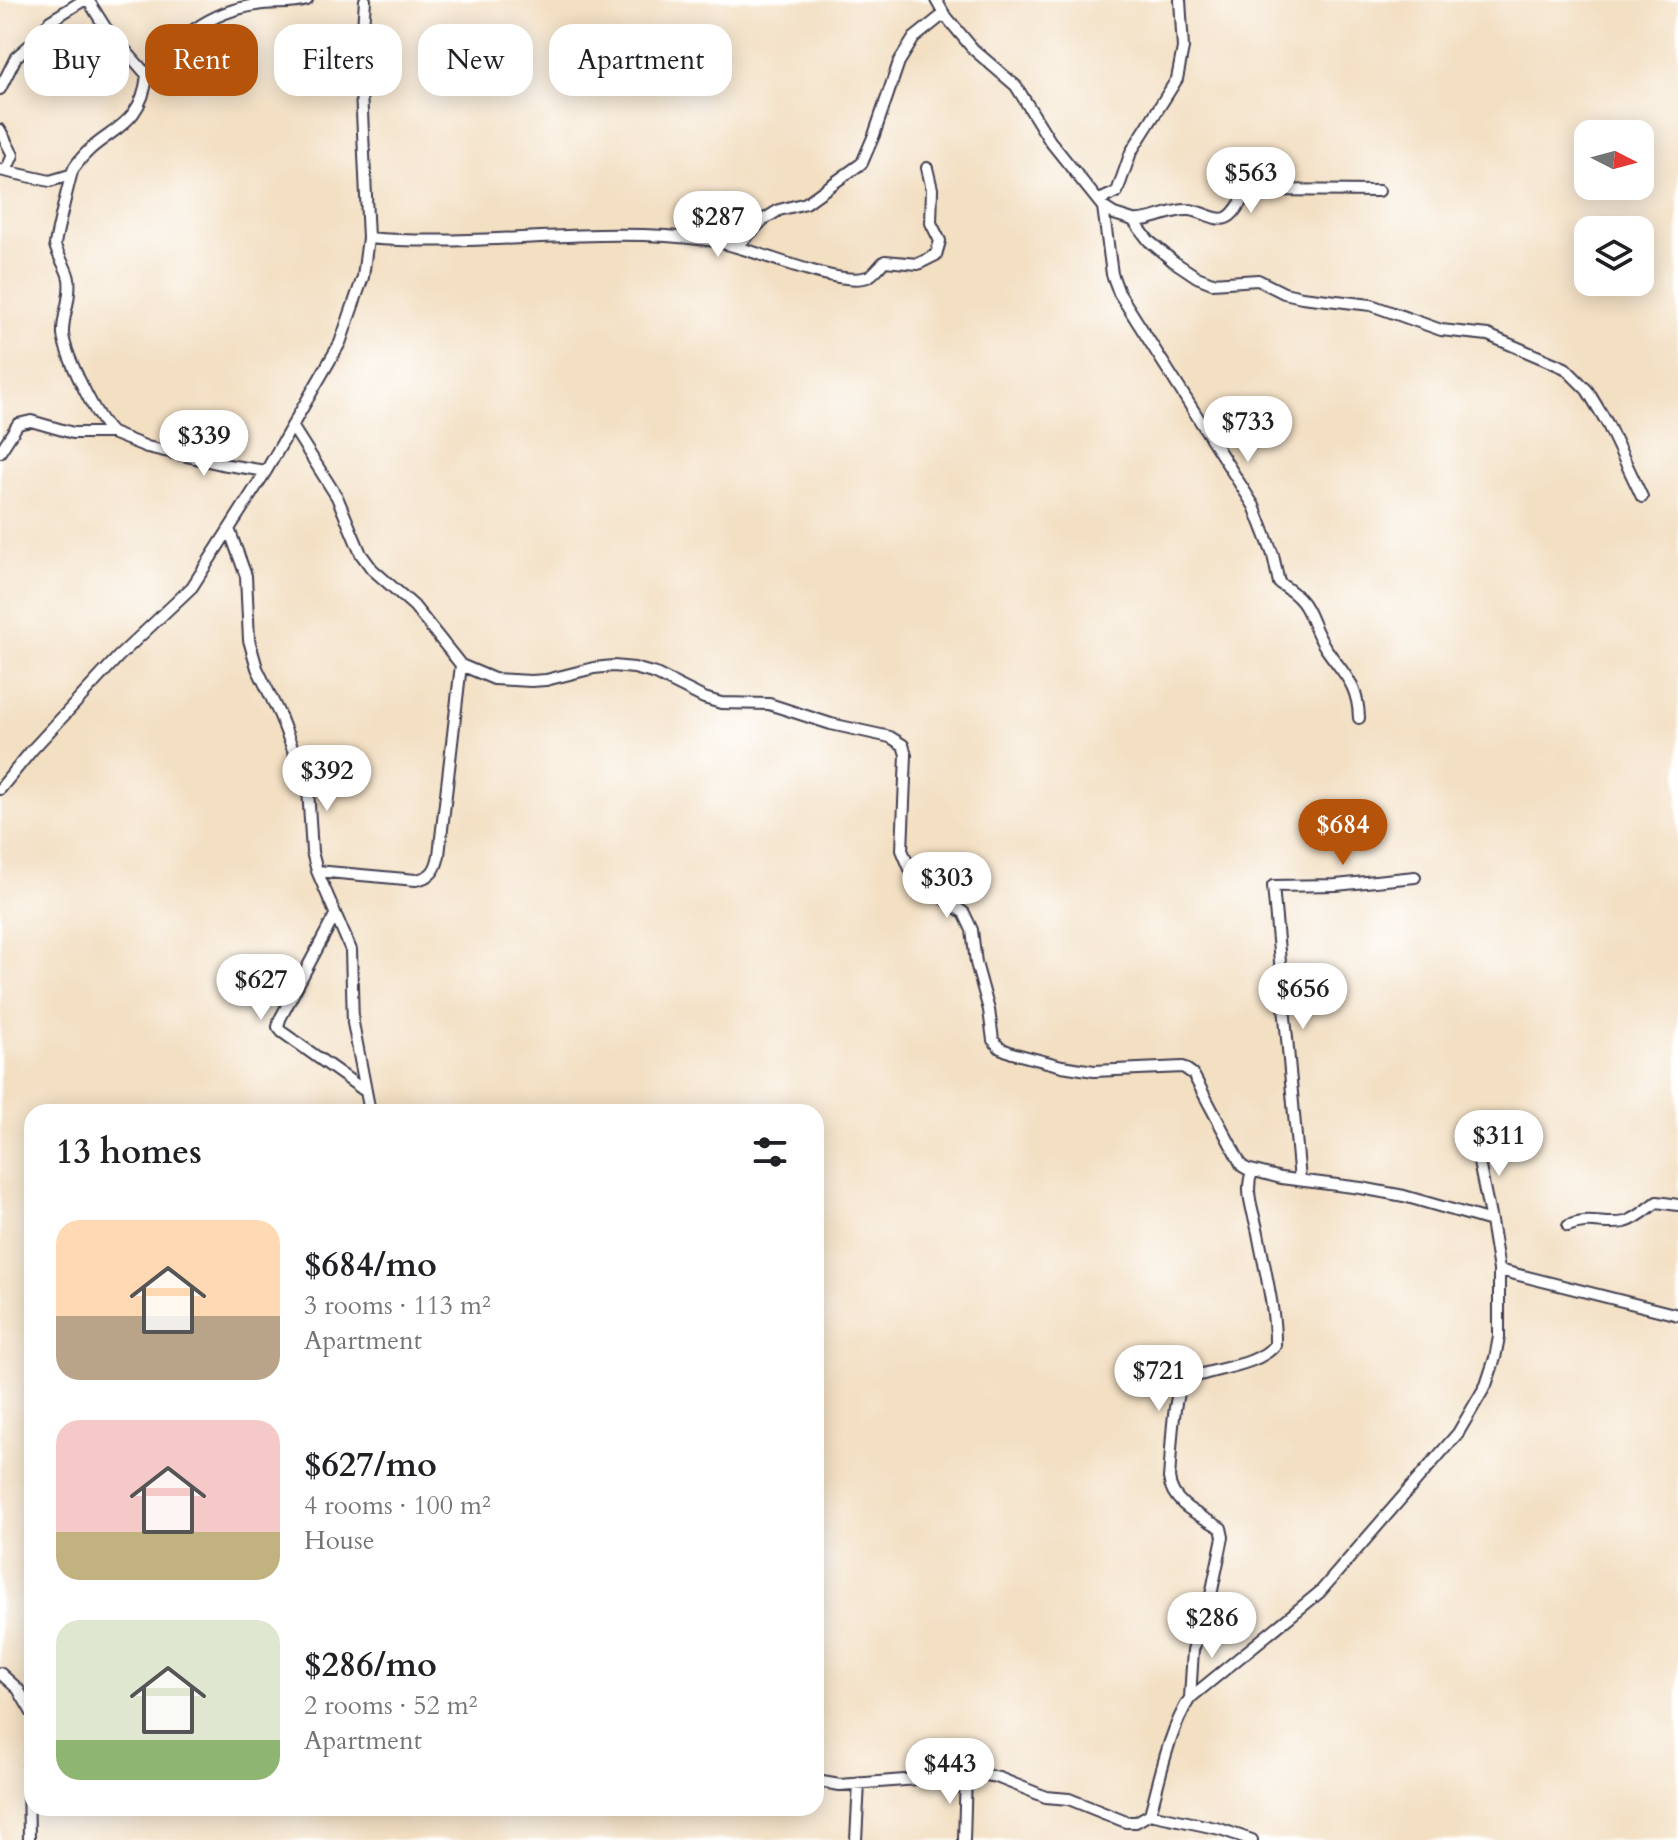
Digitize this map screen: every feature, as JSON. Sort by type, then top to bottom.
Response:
[{"type":"street","points":[[0,89],[16,57],[38,38],[50,21],[86,0],[145,73]]},
{"type":"street","points":[[0,789],[118,657],[186,594],[206,568],[330,363],[350,320],[363,277],[368,238],[360,70],[365,0]]},
{"type":"street","points":[[936,0],[973,49],[1016,86],[1050,141],[1101,204],[1114,214],[1133,220],[1148,220],[1179,210],[1198,210],[1224,219],[1229,217],[1243,195],[1251,190],[1379,191]]},
{"type":"street","points":[[1101,204],[1117,192],[1131,152],[1177,79],[1183,48],[1180,0]]},
{"type":"street","points":[[201,24],[237,8],[300,1]]},
{"type":"street","points":[[737,247],[763,220],[779,210],[806,203],[862,163],[899,62],[914,38],[944,14]]},
{"type":"street","points":[[112,433],[89,399],[63,337],[69,279],[55,239],[74,167],[137,111],[145,85]]},
{"type":"street","points":[[0,130],[13,155],[3,170],[50,181],[70,175]]},
{"type":"street","points":[[368,238],[415,241],[650,237],[708,240],[821,273],[868,277],[885,261],[918,264],[936,255],[940,241],[931,223],[932,189],[927,168]]},
{"type":"street","points":[[1101,204],[1112,274],[1119,293],[1254,506],[1273,555],[1279,583],[1295,592],[1304,602],[1325,647],[1355,689],[1359,718]]},
{"type":"street","points":[[1133,220],[1149,241],[1173,261],[1212,283],[1258,280],[1284,293],[1302,297],[1371,305],[1441,330],[1488,335],[1565,368],[1587,390],[1607,423],[1642,497]]},
{"type":"street","points":[[0,452],[14,429],[23,421],[73,433],[112,433],[147,447],[266,471]]},
{"type":"street","points":[[292,426],[337,497],[361,554],[372,569],[414,606],[461,665],[494,679],[531,681],[594,668],[634,668],[656,674],[721,703],[769,704],[831,724],[890,737],[903,745],[906,755],[902,850],[905,861],[913,876],[964,913],[972,930],[993,1040],[1000,1048],[1094,1071],[1183,1067],[1193,1074],[1242,1166],[1252,1172],[1404,1196],[1491,1221]]},
{"type":"street","points":[[229,529],[246,576],[249,640],[257,668],[280,716],[308,789],[312,852],[317,871],[351,950],[351,1009],[368,1104]]},
{"type":"street","points":[[317,871],[416,880],[434,873],[461,665]]},
{"type":"street","points":[[1300,1180],[1273,886],[1336,885],[1415,877]]},
{"type":"street","points":[[335,915],[278,1027],[365,1091]]},
{"type":"street","points":[[1150,1814],[1163,1764],[1190,1698],[1320,1592],[1458,1433],[1486,1385],[1499,1337],[1499,1270],[1475,1143],[1480,1130]]},
{"type":"street","points":[[1190,1698],[1193,1650],[1210,1600],[1223,1537],[1221,1528],[1180,1502],[1171,1490],[1169,1478],[1178,1398],[1182,1384],[1246,1363],[1267,1353],[1275,1345],[1250,1197],[1252,1172]]},
{"type":"street","points":[[1568,1226],[1580,1221],[1624,1222],[1634,1219],[1657,1202],[1678,1205]]},
{"type":"street","points":[[1499,1270],[1678,1315]]},
{"type":"street","points":[[0,1673],[18,1689],[24,1699]]},
{"type":"street","points":[[964,1840],[966,1773]]},
{"type":"street","points":[[824,1782],[840,1785],[966,1773],[999,1778],[1046,1797],[1069,1799],[1126,1822],[1136,1822],[1150,1814],[1220,1829],[1252,1840]]},
{"type":"street","points":[[856,1840],[859,1783]]},
{"type":"street","points":[[29,1816],[29,1840]]}]
